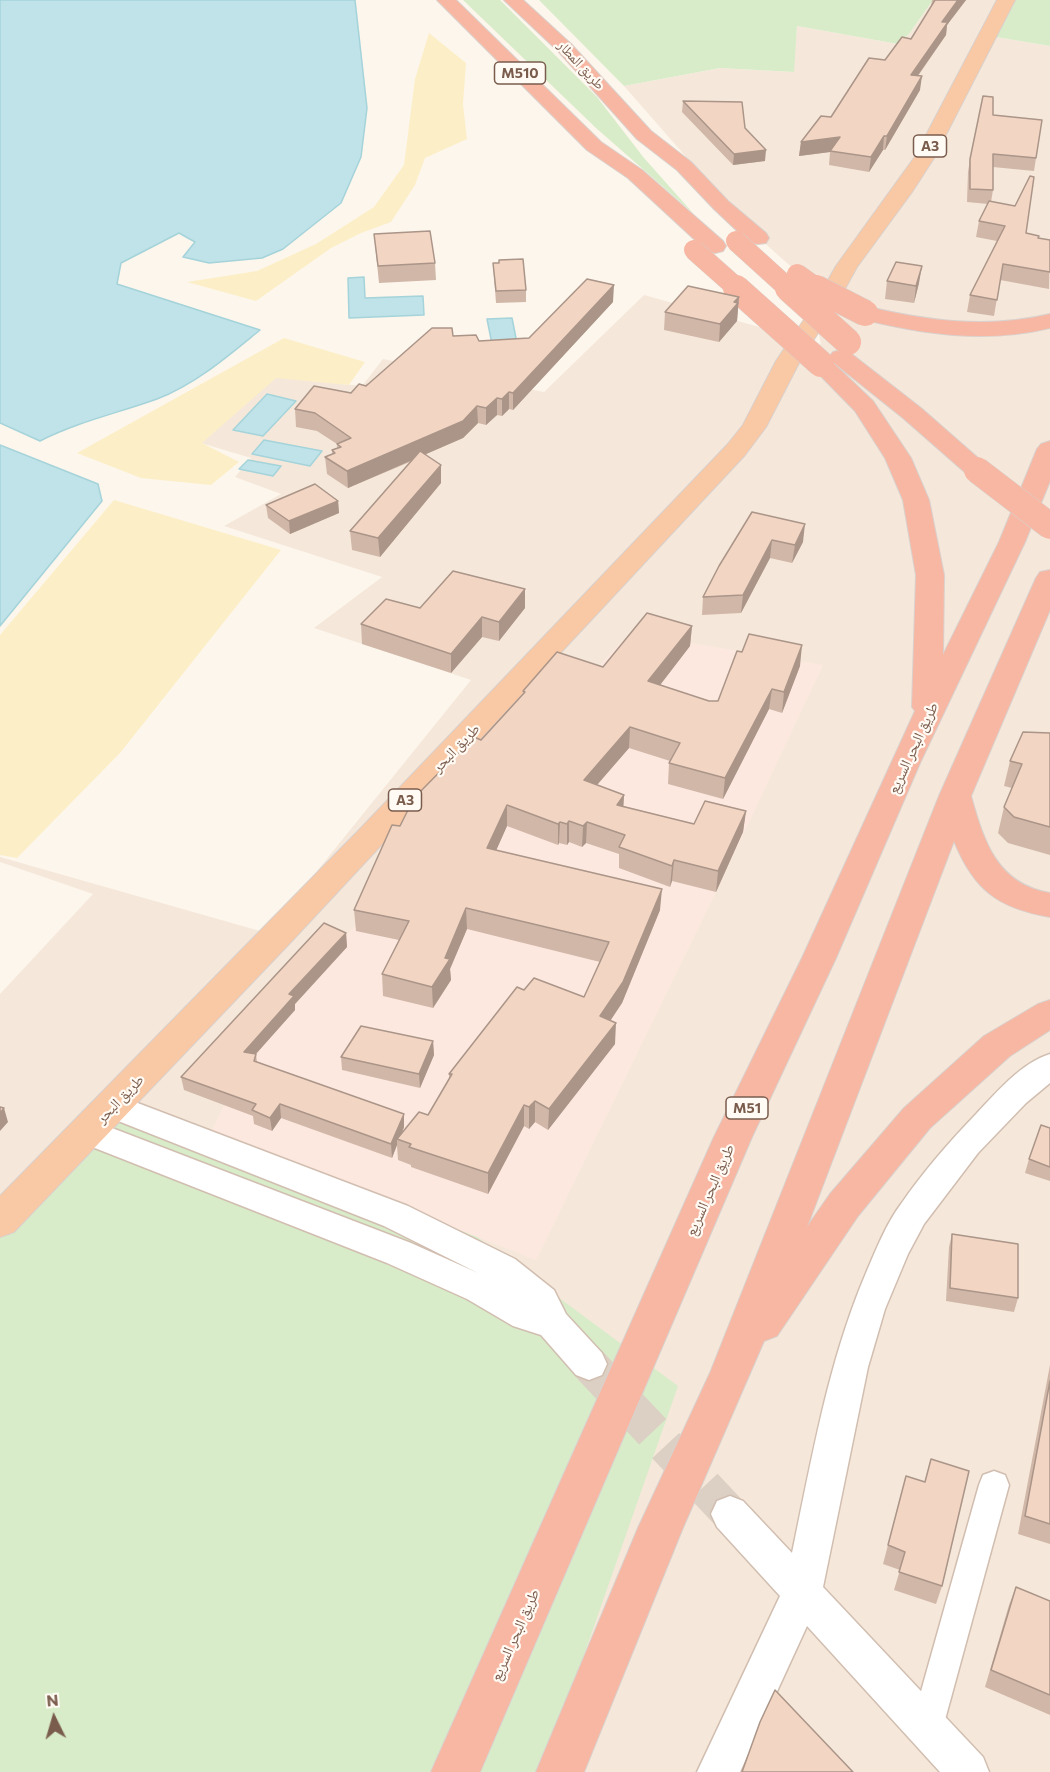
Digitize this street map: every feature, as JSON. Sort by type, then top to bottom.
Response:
[{"type":"highway","name":"طريق المطار","points":[[513,0],[565,48],[644,135],[662,167],[726,244]]},
{"type":"highway","name":"طريق البحر","points":[[0,1221],[114,1106],[542,659],[736,450],[754,427],[788,361],[847,266],[905,188],[924,158],[1006,0]]},
{"type":"highway","name":"M510","points":[[449,1],[594,146],[612,173],[726,244]]},
{"type":"highway","points":[[726,244],[797,274],[820,291],[865,313],[942,328],[1022,327],[1050,321]]},
{"type":"highway","points":[[726,244],[837,355],[869,413],[898,458],[916,500],[930,575],[927,719]]},
{"type":"highway","points":[[726,244],[837,355],[912,413],[979,460],[1050,504]]},
{"type":"highway","name":"طريق البحر السريع","points":[[455,1772],[733,1137],[819,958],[905,763],[1012,542],[1050,448]]},
{"type":"highway","points":[[979,460],[1050,526]]},
{"type":"highway","points":[[560,1772],[660,1528],[730,1373],[955,796],[1050,578]]},
{"type":"highway","points":[[955,796],[967,838],[983,869],[1002,886],[1020,897],[1050,905]]},
{"type":"highway","points":[[730,1373],[844,1204],[917,1118],[997,1046],[1050,1013]]},
{"type":"street","points":[[718,1772],[803,1591],[850,1367],[868,1309],[892,1252],[912,1214],[967,1144],[1015,1094],[1050,1066]]},
{"type":"street","points":[[114,1106],[396,1216],[483,1258],[518,1280],[542,1300],[553,1324],[589,1364]]},
{"type":"street","points":[[88,1132],[399,1253],[460,1280],[525,1315],[553,1324]]},
{"type":"street","points":[[927,1727],[994,1485]]},
{"type":"street","points":[[730,1514],[968,1772]]},
{"type":"shaded area","points":[[933,0],[1006,0],[990,36],[1050,46],[1050,1772],[543,1772],[0,1214],[0,994],[93,894],[0,862],[0,857],[267,933],[471,680],[314,628],[382,577],[224,526],[281,494],[235,477],[251,458],[201,443],[276,377],[362,386],[383,359],[544,392],[644,295],[821,344],[807,281],[750,230],[624,86],[720,68],[793,72],[797,26],[898,44],[909,34]]},
{"type":"shaded area","points":[[630,633],[823,665],[716,892],[536,1260],[211,1132],[266,1021]]},
{"type":"green space","points":[[463,0],[500,0],[597,97],[644,158],[693,213],[596,128]]},
{"type":"green space","points":[[539,0],[933,0],[909,34],[898,44],[797,26],[794,72],[720,68],[624,86]]},
{"type":"green space","points":[[1006,0],[1050,0],[1050,46],[990,36]]},
{"type":"green space","points":[[116,1099],[477,1237],[678,1386],[543,1772],[0,1772],[0,1214]]},
{"type":"sand","points":[[429,33],[466,63],[463,104],[467,139],[425,158],[415,185],[391,222],[361,233],[331,248],[256,301],[187,282],[257,271],[316,244],[374,207],[404,165],[415,79]]},
{"type":"sand","points":[[284,338],[365,362],[349,385],[276,378],[202,443],[239,462],[211,485],[141,478],[77,453]]},
{"type":"sand","points":[[114,500],[281,550],[120,753],[17,858],[0,855],[0,635]]},
{"type":"water","points":[[0,0],[355,0],[367,108],[361,157],[341,203],[283,249],[262,258],[209,263],[183,257],[195,242],[179,233],[121,263],[117,284],[260,330],[211,369],[185,386],[157,399],[68,428],[40,441],[0,423]]},
{"type":"water","points":[[364,277],[365,298],[423,296],[424,315],[349,318],[348,278]]},
{"type":"water","points":[[512,318],[517,343],[492,344],[487,319]]},
{"type":"water","points":[[267,394],[296,401],[263,436],[233,430]]},
{"type":"water","points":[[264,440],[322,451],[310,466],[252,454]]},
{"type":"water","points":[[0,445],[98,484],[102,501],[0,626]]},
{"type":"water","points":[[248,460],[281,466],[273,476],[239,469]]},
{"type":"building","points":[[935,0],[958,0],[942,22],[948,22],[911,75],[922,76],[887,136],[884,136],[871,157],[830,151],[840,137],[801,142],[821,116],[831,117],[869,58],[885,60],[902,37],[911,39]]},
{"type":"building","points":[[983,96],[993,97],[993,115],[1042,120],[1036,158],[993,154],[993,190],[970,189],[970,159]]},
{"type":"building","points":[[683,101],[742,102],[745,128],[766,150],[734,154]]},
{"type":"building","points":[[1030,176],[1034,177],[1026,233],[1050,240],[1050,272],[1003,264],[997,300],[970,295],[1005,226],[979,221],[989,201],[1015,206]]},
{"type":"building","points":[[430,231],[435,263],[378,266],[374,234]]},
{"type":"building","points":[[523,259],[526,290],[496,291],[493,263],[499,263],[499,260]]},
{"type":"building","points":[[896,262],[922,266],[916,286],[887,281]]},
{"type":"building","points":[[587,279],[614,285],[513,393],[509,392],[502,399],[497,398],[486,408],[477,406],[463,421],[347,471],[325,457],[335,453],[332,450],[341,447],[337,444],[351,438],[315,413],[295,409],[314,386],[351,393],[359,384],[366,386],[432,328],[452,328],[453,336],[476,335],[479,341],[529,338]]},
{"type":"building","points":[[688,286],[739,297],[734,302],[738,303],[720,324],[665,312]]},
{"type":"building","points":[[420,451],[441,465],[378,538],[350,531]]},
{"type":"building","points":[[315,484],[338,501],[289,521],[266,505]]},
{"type":"building","points":[[752,512],[805,524],[795,545],[772,540],[743,595],[703,597],[719,566]]},
{"type":"building","points":[[453,571],[525,589],[499,622],[482,617],[451,654],[361,624],[386,599],[420,608]]},
{"type":"building","points":[[647,613],[692,626],[648,681],[709,701],[718,701],[737,651],[742,652],[749,634],[802,645],[784,692],[772,689],[725,778],[669,763],[680,743],[630,727],[584,780],[624,795],[617,805],[694,824],[705,801],[746,811],[718,871],[674,860],[672,866],[619,847],[625,835],[587,822],[583,826],[569,821],[567,824],[560,822],[558,824],[507,805],[487,848],[662,889],[623,982],[600,1016],[616,1023],[549,1109],[535,1101],[529,1107],[524,1105],[488,1173],[409,1147],[411,1144],[397,1139],[419,1112],[428,1115],[452,1074],[449,1074],[517,987],[524,990],[534,978],[584,997],[609,942],[466,908],[445,958],[450,959],[432,987],[382,974],[409,921],[354,910],[392,825],[400,826],[414,798],[474,737],[481,740],[525,692],[523,691],[557,652],[603,667]]},
{"type":"building","points":[[1023,732],[1050,733],[1050,827],[1014,817],[1004,807],[1022,764],[1010,761]]},
{"type":"building","points":[[324,923],[346,933],[289,994],[294,996],[244,1052],[256,1054],[254,1061],[404,1114],[391,1144],[280,1104],[270,1118],[252,1110],[256,1104],[181,1077]]},
{"type":"building","points":[[361,1026],[433,1041],[419,1074],[341,1057]]},
{"type":"building","points":[[1041,1125],[1050,1128],[1050,1167],[1029,1159]]},
{"type":"building","points":[[952,1234],[1018,1244],[1018,1298],[950,1288]]},
{"type":"building","points":[[1050,1381],[1050,1524],[1025,1516]]},
{"type":"building","points":[[931,1459],[969,1471],[942,1586],[899,1572],[905,1552],[888,1545],[906,1476],[925,1482]]},
{"type":"building","points":[[1016,1587],[1050,1601],[1050,1695],[991,1670]]},
{"type":"building","points":[[775,1690],[853,1772],[742,1772],[760,1722]]},
{"type":"tunnel","points":[[589,1364],[730,1514]]}]
